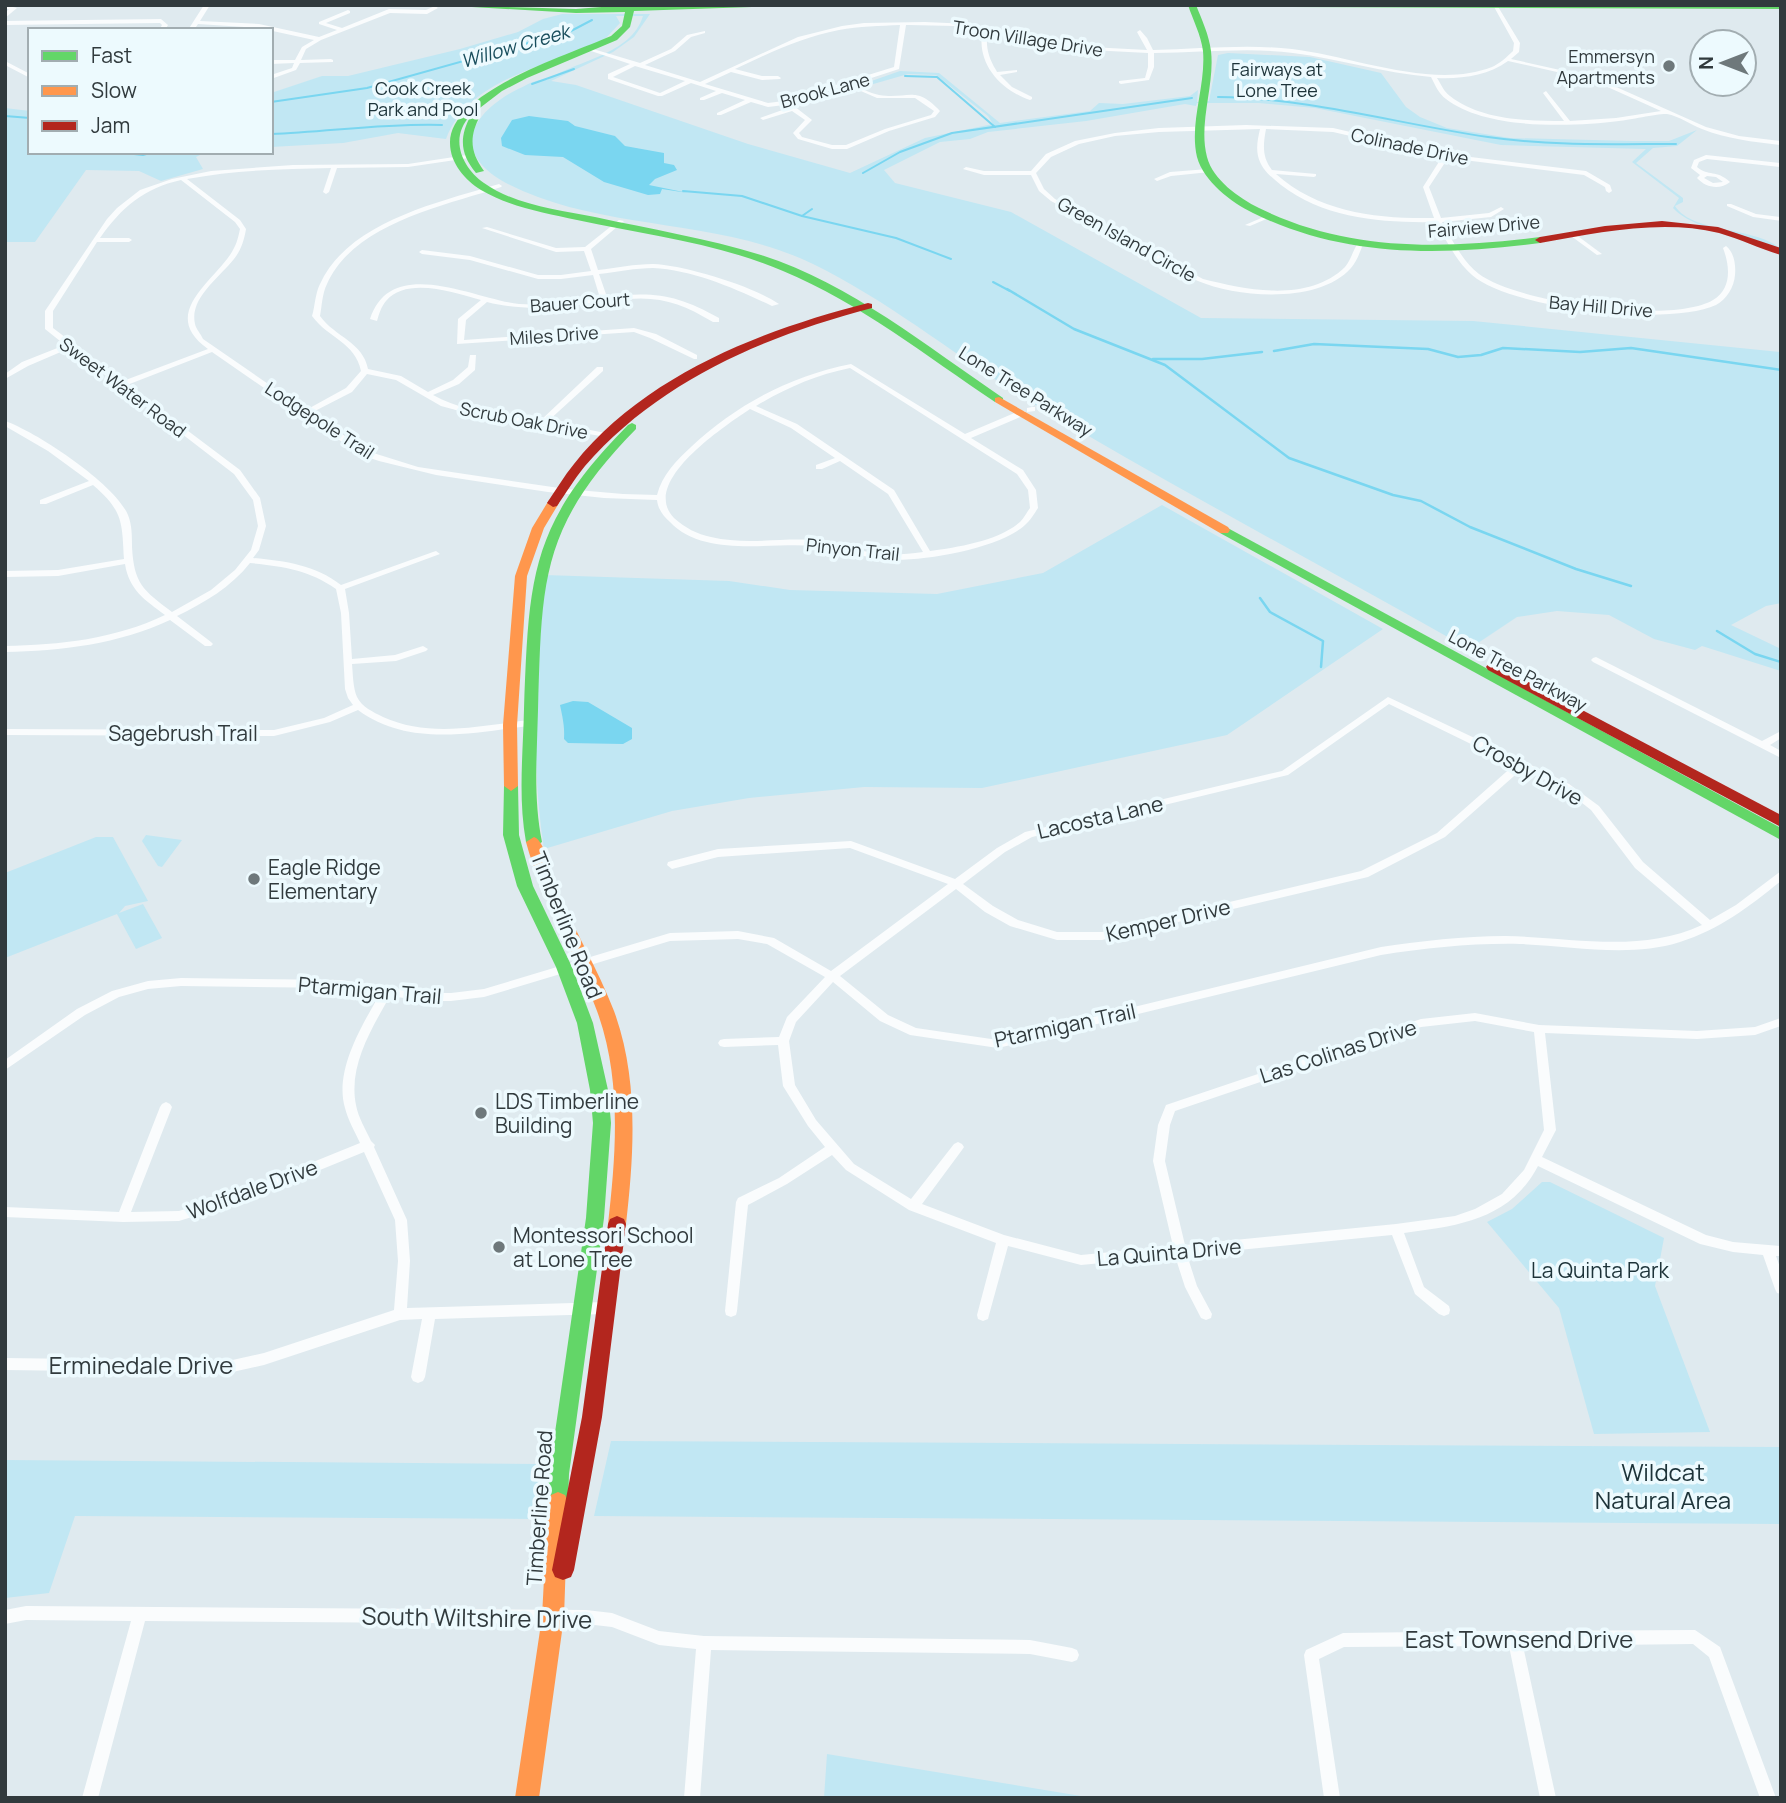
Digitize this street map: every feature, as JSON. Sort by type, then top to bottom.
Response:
[{"type":"street","points":[[192,28],[207,5]]},
{"type":"street","points":[[518,5],[636,8],[670,5]]},
{"type":"street","points":[[273,76],[294,69],[304,48],[319,39],[389,11],[427,12],[438,6],[636,8],[752,5]]},
{"type":"street","points":[[1157,179],[1170,174],[1208,171],[1202,156],[1207,50],[1192,5]]},
{"type":"street","points":[[1292,5],[1781,7]]},
{"type":"street","points":[[1495,6],[1517,43],[1516,52],[1510,60],[1594,79],[1665,112],[1728,135],[1781,143]]},
{"type":"street","points":[[5,7],[14,8],[5,16]]},
{"type":"street","points":[[462,158],[453,143],[455,133],[473,106],[513,82],[595,51],[621,33],[636,8]]},
{"type":"street","points":[[342,30],[321,23],[348,12]]},
{"type":"street","points":[[5,23],[161,21],[165,25],[163,28]]},
{"type":"street","points":[[197,22],[272,28]]},
{"type":"street","points":[[227,28],[232,23]]},
{"type":"street","name":"Troon Village Drive","points":[[700,84],[800,37],[841,27],[903,25],[986,28],[1085,48],[1292,51],[1393,72],[1433,75],[1479,72],[1510,60]]},
{"type":"street","name":"Brook Lane","points":[[595,51],[748,101],[768,105],[785,103],[849,85],[897,68],[903,25]]},
{"type":"street","points":[[273,28],[319,39]]},
{"type":"street","points":[[986,28],[981,38],[983,52],[1016,94],[1030,98]]},
{"type":"street","points":[[273,34],[280,29]]},
{"type":"street","points":[[1032,37],[1043,29]]},
{"type":"street","points":[[690,81],[660,95],[610,79],[610,75],[673,50],[689,36],[703,32]]},
{"type":"street","points":[[1121,82],[1147,79],[1154,61],[1140,32]]},
{"type":"street","points":[[800,37],[815,42]]},
{"type":"street","points":[[273,62],[331,61]]},
{"type":"street","points":[[5,63],[28,75]]},
{"type":"street","points":[[19,69],[28,67]]},
{"type":"street","points":[[731,70],[778,79]]},
{"type":"street","points":[[998,73],[1015,71]]},
{"type":"street","points":[[1433,75],[1446,97],[1459,106],[1509,119],[1568,122],[1633,120],[1665,112]]},
{"type":"street","points":[[785,103],[809,120],[796,133],[800,138],[839,148],[933,116],[937,111],[918,95],[907,93],[881,97],[849,85]]},
{"type":"street","points":[[702,99],[721,91]]},
{"type":"street","points":[[1546,93],[1568,122]]},
{"type":"street","points":[[719,114],[748,101]]},
{"type":"street","points":[[756,110],[766,116],[791,109]]},
{"type":"street","points":[[966,169],[984,173],[1033,173],[1044,156],[1068,144],[1154,129],[1202,128]]},
{"type":"street","name":"Colinade Drive","points":[[1202,128],[1333,130],[1446,156],[1586,173],[1608,186],[1609,191]]},
{"type":"street","points":[[1263,128],[1261,156],[1270,172],[1298,194],[1346,212],[1388,219],[1440,222],[1490,215],[1501,209]]},
{"type":"street","name":"Bay Hill Drive","points":[[1446,156],[1426,187],[1429,202],[1458,251],[1475,274],[1491,286],[1556,304],[1653,312],[1713,304]]},
{"type":"street","name":"Sweet Water Road","points":[[5,649],[92,642],[135,631],[173,616],[218,589],[248,560],[258,544],[264,509],[254,489],[237,472],[49,329],[47,317],[120,209],[130,201],[183,179],[241,168],[399,166],[462,158]]},
{"type":"street","name":"Lone Tree Parkway","points":[[462,158],[469,175],[533,207],[618,223],[760,259],[868,306],[1026,411],[1268,557],[1781,835]]},
{"type":"street","points":[[1703,175],[1694,168],[1696,161],[1706,158],[1781,165]]},
{"type":"street","points":[[326,192],[335,166]]},
{"type":"street","name":"Fairview Drive","points":[[1208,171],[1228,194],[1268,217],[1319,236],[1360,244],[1424,251],[1458,251],[1645,223],[1679,223],[1733,232],[1781,252]]},
{"type":"street","points":[[1270,172],[1314,175]]},
{"type":"street","name":"Green Island Circle","points":[[1033,173],[1041,190],[1053,200],[1201,280],[1256,292],[1302,289],[1331,281]]},
{"type":"street","name":"Lodgepole Trail","points":[[183,179],[243,229],[239,247],[197,297],[191,309],[193,331],[213,349],[364,453],[389,463],[424,471],[616,497],[660,496]]},
{"type":"street","points":[[306,413],[349,390],[365,371],[364,359],[359,351],[327,330],[316,316],[326,274],[344,253],[381,229],[494,188]]},
{"type":"street","points":[[1729,205],[1755,216],[1781,219]]},
{"type":"street","points":[[1248,225],[1268,217]]},
{"type":"street","points":[[485,228],[556,250],[587,249],[618,223]]},
{"type":"street","points":[[1573,235],[1599,254]]},
{"type":"street","points":[[98,240],[129,240]]},
{"type":"street","points":[[1339,285],[1331,281],[1348,267],[1360,244]]},
{"type":"street","points":[[1721,308],[1713,304],[1726,294],[1732,281],[1731,258],[1727,247]]},
{"type":"street","points":[[587,249],[605,301]]},
{"type":"street","points":[[422,252],[470,258],[538,277],[596,274],[650,266],[675,268],[740,288],[775,304]]},
{"type":"street","points":[[1483,289],[1491,286]]},
{"type":"street","name":"Bauer Court","points":[[374,319],[377,306],[388,295],[404,287],[446,290],[521,306],[555,307],[646,296],[668,299],[716,320]]},
{"type":"street","name":"Miles Drive","points":[[485,300],[463,319],[460,342],[634,330],[653,336],[695,357]]},
{"type":"street","name":"Timberline Road","points":[[553,1616],[559,1474],[596,1218],[602,1123],[592,1053],[564,967],[525,886],[510,835],[510,725],[521,576],[538,528],[607,435],[663,391],[749,345],[841,312],[868,306]]},
{"type":"street","name":"Timberline Road","points":[[527,1798],[553,1616],[583,1474],[618,1218],[624,1118],[622,1085],[606,1014],[553,900],[531,834],[528,810],[529,723],[538,575],[567,491],[620,438],[674,395],[737,360],[868,306]]},
{"type":"street","points":[[5,377],[24,364],[69,346]]},
{"type":"street","points":[[120,385],[213,349]]},
{"type":"street","points":[[429,394],[456,382],[472,368],[473,357]]},
{"type":"street","name":"Pinyon Trail","points":[[660,496],[662,508],[672,523],[690,533],[713,540],[814,543],[885,557],[928,554],[1004,537],[1023,524],[1033,506],[1033,491],[1020,472],[851,366],[837,368],[750,406]]},
{"type":"street","points":[[542,423],[600,369]]},
{"type":"street","name":"Scrub Oak Drive","points":[[365,371],[398,378],[444,404],[470,411],[607,435]]},
{"type":"street","points":[[660,496],[670,472],[714,430],[750,406],[794,426],[891,492],[928,554]]},
{"type":"street","points":[[966,437],[1026,411]]},
{"type":"street","name":"Lone Tree Parkway","points":[[1026,411],[1278,551],[1781,821]]},
{"type":"street","points":[[5,423],[28,431],[93,481],[123,513],[127,561],[135,585],[208,644]]},
{"type":"street","points":[[819,467],[841,458]]},
{"type":"street","points":[[43,502],[93,481]]},
{"type":"street","points":[[340,588],[436,554]]},
{"type":"street","points":[[248,560],[301,567],[317,572],[340,588],[345,605],[350,691],[357,707],[392,726],[417,732],[442,734],[529,723]]},
{"type":"street","points":[[5,574],[58,573],[127,561]]},
{"type":"street","points":[[348,662],[396,658],[423,649]]},
{"type":"street","points":[[1596,660],[1781,755]]},
{"type":"street","name":"Crosby Drive","points":[[1388,700],[1566,786],[1595,808],[1639,864],[1709,925]]},
{"type":"street","name":"Lacosta Lane","points":[[832,976],[955,883],[1029,834],[1285,774],[1388,700]]},
{"type":"street","name":"Sagebrush Trail","points":[[5,732],[274,733],[327,720],[357,707]]},
{"type":"street","points":[[1763,746],[1781,734]]},
{"type":"street","name":"Kemper Drive","points":[[672,864],[718,853],[851,844],[955,883],[989,909],[1014,923],[1057,936],[1102,936],[1364,874],[1441,835],[1522,763]]},
{"type":"street","name":"Ptarmigan Trail","points":[[5,1066],[81,1012],[117,994],[148,985],[181,982],[341,984],[426,997],[462,996],[484,993],[583,961],[670,937],[738,935],[770,942],[832,976],[884,1018],[914,1032],[998,1044],[1381,951],[1446,941],[1492,940],[1616,946],[1662,943],[1729,917],[1781,876]]},
{"type":"street","points":[[724,1043],[783,1041],[791,1020],[832,976]]},
{"type":"street","points":[[387,991],[358,1044],[350,1067],[350,1107],[401,1220],[404,1261],[400,1314]]},
{"type":"street","name":"Las Colinas Drive","points":[[1180,1251],[1159,1161],[1164,1125],[1170,1108],[1421,1023],[1475,1017],[1539,1029],[1697,1035],[1755,1031],[1781,1022]]},
{"type":"street","name":"La Quinta Drive","points":[[783,1041],[789,1086],[812,1123],[850,1167],[913,1206],[1003,1240],[1081,1260],[1396,1229],[1455,1221],[1479,1213],[1506,1198],[1537,1160],[1550,1130],[1539,1029]]},
{"type":"street","points":[[123,1217],[166,1107]]},
{"type":"street","name":"Wolfdale Drive","points":[[5,1212],[123,1217],[179,1216],[202,1210],[369,1145]]},
{"type":"street","points":[[913,1206],[958,1147]]},
{"type":"street","points":[[731,1311],[742,1202],[783,1181],[833,1148]]},
{"type":"street","points":[[1537,1160],[1680,1231],[1723,1245],[1774,1251],[1781,1289]]},
{"type":"street","points":[[1396,1229],[1419,1290],[1444,1310]]},
{"type":"street","points":[[982,1315],[1003,1240]]},
{"type":"street","points":[[1180,1251],[1191,1287],[1206,1314]]},
{"type":"street","name":"Erminedale Drive","points":[[5,1364],[228,1367],[264,1359],[400,1314],[605,1308]]},
{"type":"street","points":[[418,1377],[430,1313]]},
{"type":"street","name":"South Wiltshire Drive","points":[[5,1617],[26,1613],[553,1616],[612,1620],[659,1638],[704,1643],[1030,1647],[1072,1655]]},
{"type":"street","points":[[90,1798],[140,1613]]},
{"type":"street","points":[[1514,1637],[1548,1798]]},
{"type":"street","name":"East Townsend Drive","points":[[1332,1798],[1311,1655],[1343,1640],[1514,1637],[1695,1637],[1715,1652],[1768,1798]]},
{"type":"street","points":[[692,1798],[704,1643]]},
{"type":"green space","points":[[562,14],[650,14],[634,37],[613,52],[551,81],[576,85],[748,144],[850,173],[925,138],[993,124],[988,116],[936,75],[908,74],[863,87],[863,84],[900,71],[939,73],[1000,123],[1090,111],[1099,103],[1123,104],[1190,96],[1198,90],[1197,102],[1209,101],[1218,55],[1228,53],[1310,57],[1381,73],[1406,107],[1420,117],[1447,128],[1510,138],[1632,141],[1669,141],[1697,130],[1677,146],[1653,148],[1636,163],[1683,198],[1683,202],[1675,206],[1684,215],[1710,226],[1756,237],[1781,249],[1708,228],[1682,215],[1673,208],[1679,198],[1632,162],[1646,149],[1501,145],[1315,108],[1259,103],[1197,103],[1196,106],[1185,104],[1086,121],[988,132],[970,139],[940,142],[884,170],[895,183],[1011,212],[1201,318],[1473,321],[1781,352],[1781,603],[1766,606],[1731,625],[1781,649],[1781,671],[1702,646],[1695,650],[1654,639],[1609,615],[1557,611],[1517,617],[1469,649],[1088,436],[1006,387],[870,296],[813,264],[738,238],[580,210],[542,199],[506,183],[488,171],[477,159],[472,146],[473,133],[488,109],[528,84],[547,80],[615,48],[637,29],[643,16],[616,16],[620,23],[606,38],[515,75],[493,87],[474,100],[458,117],[446,139],[398,133],[343,143],[273,147],[273,92],[322,76],[348,76],[460,49],[518,32],[543,19]]},
{"type":"green space","points":[[5,108],[28,111],[28,154],[202,154],[196,157],[203,169],[161,181],[139,171],[86,170],[35,242],[5,242]]},
{"type":"green space","points":[[1162,505],[1383,629],[1227,735],[982,788],[864,787],[749,798],[672,811],[544,849],[536,747],[537,677],[544,575],[729,581],[790,590],[937,594],[1043,573]]},
{"type":"green space","points":[[146,835],[182,840],[162,867],[158,866],[142,841]]},
{"type":"green space","points":[[96,837],[113,837],[148,901],[125,906],[119,913],[143,904],[162,938],[136,949],[117,914],[5,958],[5,873]]},
{"type":"green space","name":"La Quinta Park","points":[[1542,1182],[1550,1182],[1664,1238],[1655,1286],[1710,1432],[1594,1434],[1559,1308],[1487,1222],[1512,1209]]},
{"type":"green space","name":"Wildcat Natural Area","points":[[611,1441],[1781,1447],[1781,1524],[594,1516]]},
{"type":"green space","points":[[5,1460],[540,1464],[536,1519],[75,1516],[49,1593],[5,1598]]},
{"type":"green space","points":[[827,1754],[1087,1797],[1215,1798],[824,1798]]},
{"type":"water","points":[[529,116],[568,121],[575,126],[615,136],[625,146],[664,153],[664,163],[674,165],[677,170],[655,179],[649,185],[688,193],[662,189],[660,194],[648,195],[604,182],[563,157],[525,155],[502,146],[501,138],[512,120]]},
{"type":"water","points":[[573,701],[588,702],[632,728],[632,739],[623,744],[568,743],[564,739],[560,705]]},
{"type":"waterway","name":"Willow Creek","points":[[273,102],[367,88],[571,31],[592,20]]},
{"type":"waterway","points":[[532,84],[574,69]]},
{"type":"waterway","points":[[905,76],[937,77],[995,127]]},
{"type":"waterway","points":[[1218,97],[1286,102],[1511,140],[1582,144],[1676,144]]},
{"type":"waterway","points":[[995,127],[1192,98]]},
{"type":"waterway","name":"Willow Creek","points":[[5,116],[28,118]]},
{"type":"waterway","points":[[273,134],[399,125],[442,125]]},
{"type":"waterway","points":[[863,173],[900,152],[952,133],[995,127]]},
{"type":"waterway","name":"Willow Creek","points":[[134,154],[146,154]]},
{"type":"waterway","points":[[683,191],[742,196],[802,216]]},
{"type":"waterway","points":[[802,216],[812,209]]},
{"type":"waterway","points":[[802,216],[896,238],[951,259]]},
{"type":"waterway","points":[[993,282],[1010,291]]},
{"type":"waterway","points":[[1007,289],[1074,329],[1165,365],[1289,458],[1393,495],[1421,501],[1470,527],[1576,569],[1631,586]]},
{"type":"waterway","points":[[1274,351],[1314,344],[1428,349],[1458,357],[1481,355],[1503,348],[1580,352],[1631,348],[1781,370]]},
{"type":"waterway","points":[[1153,359],[1202,359],[1262,352]]},
{"type":"waterway","points":[[1260,598],[1270,612],[1323,641],[1321,667]]},
{"type":"waterway","points":[[1717,631],[1755,654],[1781,662]]},
{"type":"traffic: fast","points":[[442,5],[576,11],[752,5]]},
{"type":"traffic: fast","points":[[631,5],[626,27],[614,38],[499,89],[478,103],[463,118],[455,134],[454,143],[458,159],[467,173],[487,189],[522,203],[710,244],[784,267],[812,279],[867,310],[999,400]]},
{"type":"traffic: fast","points":[[1192,5],[1207,51],[1202,157],[1215,179],[1242,203],[1282,223],[1317,235],[1391,248],[1467,248],[1540,240]]},
{"type":"traffic: fast","points":[[1292,5],[1781,7]]},
{"type":"traffic: fast","points":[[475,116],[468,130],[466,144],[470,158],[479,171]]},
{"type":"traffic: fast","points":[[534,842],[528,810],[533,642],[542,566],[555,529],[570,500],[599,462],[632,427]]},
{"type":"traffic: fast","points":[[1224,530],[1781,835]]},
{"type":"traffic: fast","points":[[511,786],[511,835],[525,886],[564,967],[585,1023],[599,1090],[602,1123],[595,1218],[559,1474],[558,1502]]},
{"type":"traffic: slow","points":[[999,400],[1224,530]]},
{"type":"traffic: slow","points":[[511,786],[510,725],[521,576],[538,528],[553,503]]},
{"type":"traffic: slow","points":[[534,842],[557,908],[606,1013],[619,1064],[624,1144],[617,1224]]},
{"type":"traffic: slow","points":[[527,1798],[553,1617],[558,1502]]},
{"type":"traffic: jam","points":[[1540,240],[1634,226],[1690,225],[1718,230],[1781,252]]},
{"type":"traffic: jam","points":[[553,503],[579,465],[612,431],[649,401],[690,374],[779,333],[868,306]]},
{"type":"traffic: jam","points":[[1493,667],[1781,822]]},
{"type":"traffic: jam","points":[[563,1570],[592,1417],[617,1224]]},
{"type":"place","name":"Emmersyn Apartments","points":[[1669,66]]},
{"type":"place","name":"Eagle Ridge Elementary","points":[[254,879]]},
{"type":"place","name":"LDS Timberline Building","points":[[481,1113]]},
{"type":"place","name":"Montessori School at Lone Tree","points":[[499,1247]]},
{"type":"park label","name":"Fairways at Lone Tree","points":[[1277,79]]},
{"type":"park label","name":"Cook Creek Park and Pool","points":[[423,98]]}]
